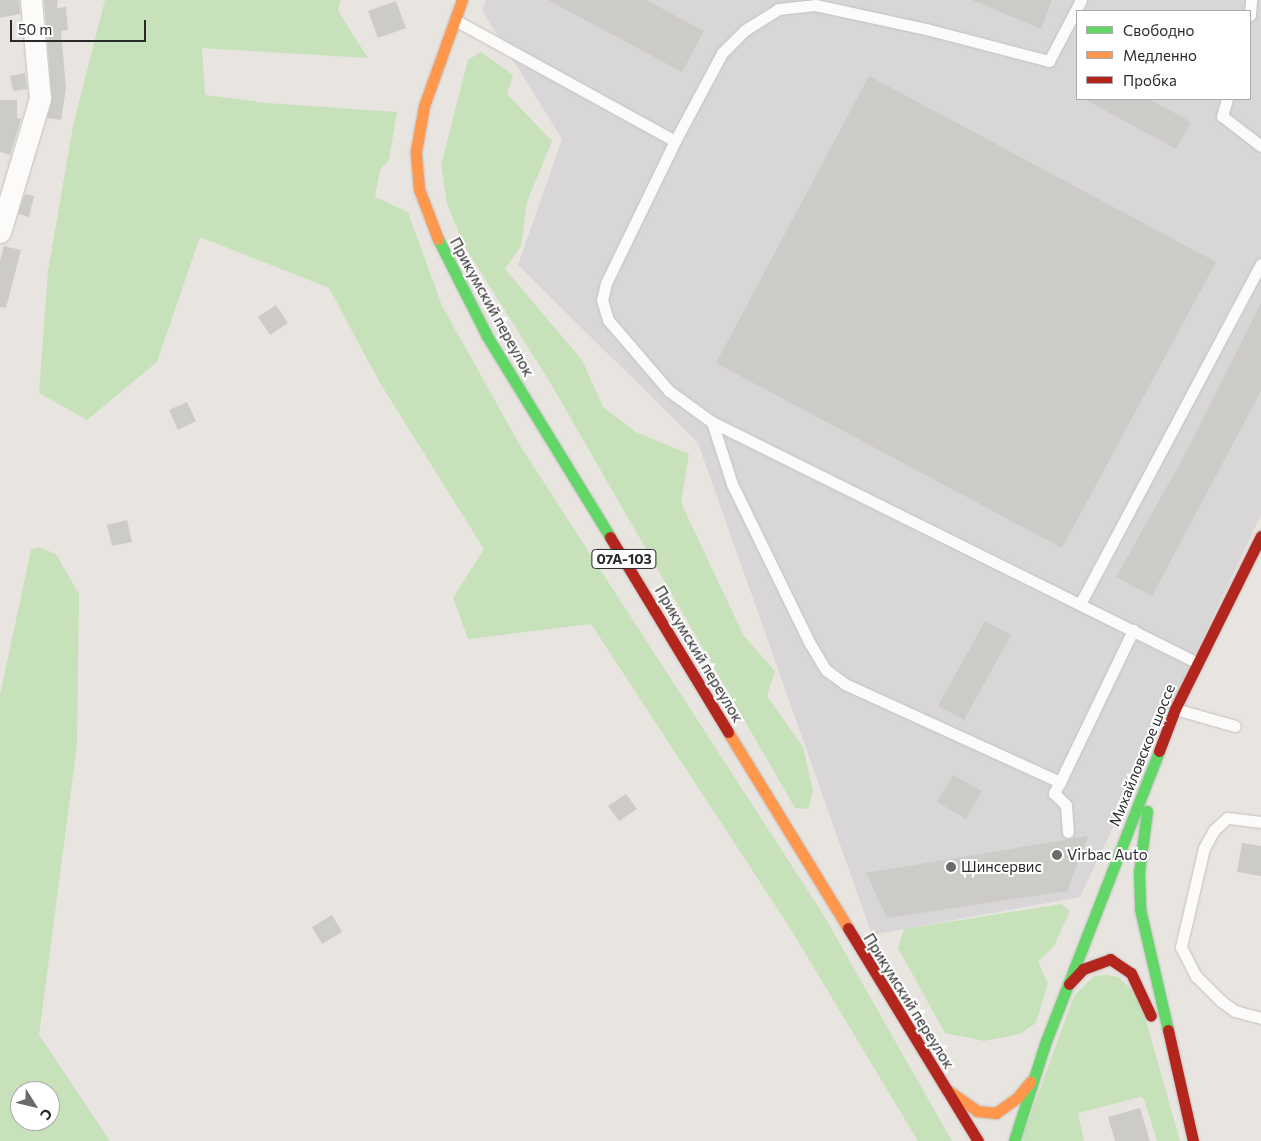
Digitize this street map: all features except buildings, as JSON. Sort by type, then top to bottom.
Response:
[{"type":"main road","name":"Прикумский переулок","points":[[462,0],[424,106],[416,151],[419,189],[429,222],[488,336],[978,1141]]},
{"type":"main road","name":"Михайловское шоссе","points":[[1014,1141],[1034,1077],[1067,986],[1159,748],[1175,710],[1261,536]]},
{"type":"main road","points":[[1159,748],[1142,837],[1140,910],[1175,1072],[1193,1141]]},
{"type":"main road","points":[[1067,986],[1083,970],[1098,961],[1110,960],[1122,964],[1142,990],[1175,1072]]},
{"type":"main road","points":[[946,1088],[977,1111],[996,1113],[1017,1098],[1034,1077]]},
{"type":"street","points":[[0,232],[40,99],[31,0]]},
{"type":"lane","points":[[1076,11],[1049,60],[926,28],[815,6],[778,9],[745,30],[722,53],[675,141],[606,283],[602,300],[608,320],[625,344],[669,391],[712,422],[1198,663]]},
{"type":"lane","points":[[455,20],[675,141]]},
{"type":"lane","points":[[1227,100],[1222,116],[1261,146]]},
{"type":"lane","points":[[1080,604],[1261,264]]},
{"type":"lane","points":[[712,422],[732,484],[809,642],[826,670],[845,684],[1060,782]]},
{"type":"lane","points":[[1248,561],[1261,567]]},
{"type":"lane","points":[[1068,832],[1066,805],[1054,793],[1132,630]]},
{"type":"lane","points":[[1175,710],[1235,726]]},
{"type":"lane","points":[[1261,822],[1226,818],[1214,830],[1204,848],[1181,947],[1196,976],[1221,1001],[1235,1010],[1261,1018]]},
{"type":"shaded area","points":[[486,0],[1261,0],[1261,515],[1080,897],[872,935],[698,443],[518,265],[562,139],[482,10]]},
{"type":"green space","points":[[105,0],[340,0],[338,11],[368,58],[202,48],[205,95],[267,103],[397,112],[389,160],[380,170],[375,197],[408,212],[442,306],[521,447],[823,914],[952,1141],[918,1141],[790,928],[591,624],[468,639],[453,598],[484,549],[380,383],[329,288],[200,237],[157,362],[87,420],[39,393],[48,271],[73,126]]},
{"type":"green space","points":[[481,52],[513,75],[507,94],[552,141],[527,202],[521,246],[505,269],[582,360],[603,407],[636,432],[689,454],[681,503],[744,636],[775,671],[767,696],[803,747],[813,791],[808,809],[795,808],[551,384],[465,247],[447,204],[441,165],[468,60]]},
{"type":"green space","points":[[39,547],[56,554],[79,594],[77,745],[39,1035],[110,1141],[0,1141],[0,695],[31,550]]},
{"type":"green space","points":[[1061,904],[1070,911],[1054,946],[1038,962],[1048,983],[1036,1023],[1020,1034],[984,1041],[945,1033],[898,948],[904,929]]},
{"type":"green space","points":[[1094,976],[1118,977],[1139,996],[1180,1141],[1157,1141],[1144,1099],[1140,1097],[1078,1113],[1084,1141],[1021,1141],[1074,996]]},
{"type":"traffic: fast","points":[[438,239],[487,336],[610,537]]},
{"type":"traffic: fast","points":[[1014,1141],[1046,1041],[1159,751]]},
{"type":"traffic: fast","points":[[1147,811],[1139,873],[1140,909],[1168,1030]]},
{"type":"traffic: slow","points":[[438,239],[419,189],[416,151],[424,106],[462,0]]},
{"type":"traffic: slow","points":[[728,732],[848,928]]},
{"type":"traffic: slow","points":[[946,1089],[977,1111],[996,1113],[1017,1098],[1030,1082]]},
{"type":"traffic: jam","points":[[1159,751],[1175,709],[1261,536]]},
{"type":"traffic: jam","points":[[610,537],[728,732]]},
{"type":"traffic: jam","points":[[848,928],[978,1141]]},
{"type":"traffic: jam","points":[[1069,984],[1083,969],[1110,959],[1131,973],[1151,1016]]},
{"type":"traffic: jam","points":[[1168,1030],[1193,1141]]},
{"type":"place","name":"Virbac Auto","points":[[1057,855]]},
{"type":"place","name":"Шинсервис","points":[[951,867]]}]
